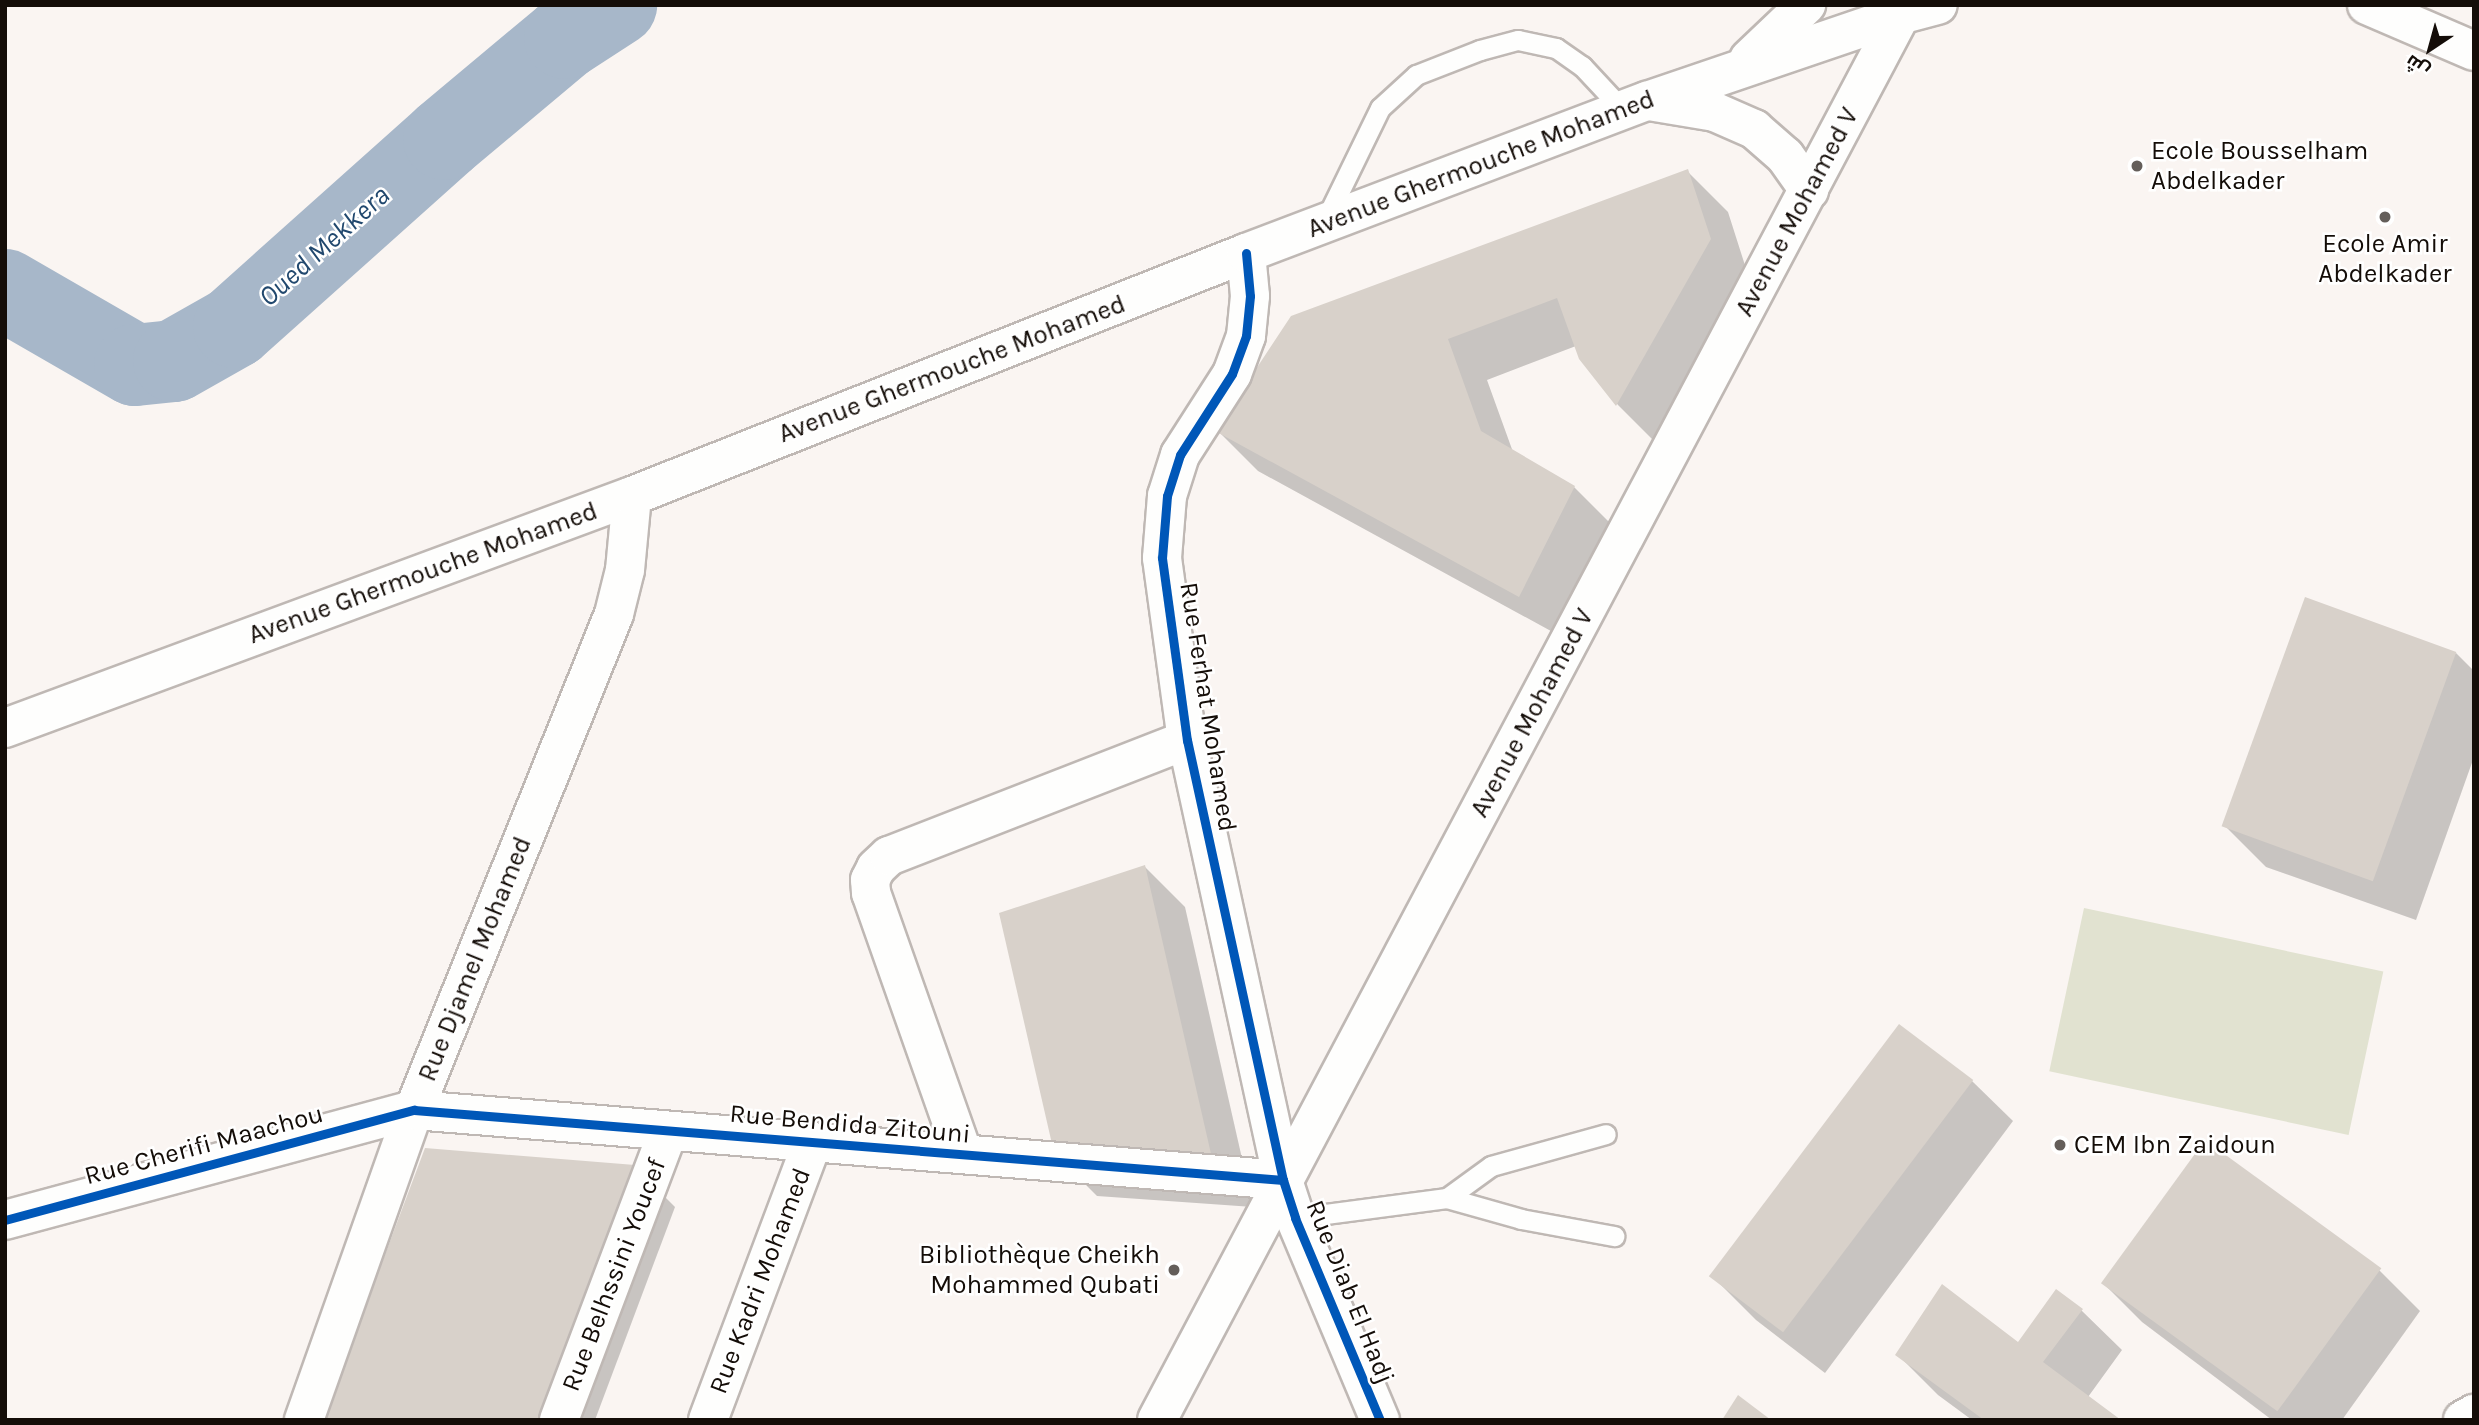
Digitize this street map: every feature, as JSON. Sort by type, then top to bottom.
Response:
[{"type":"street","points":[[1739,67],[1806,5]]},
{"type":"street","name":"Avenue Ghermouche Mohamed","points":[[5,728],[632,496],[1246,253],[1635,105],[1903,10],[1938,5]]},
{"type":"street","points":[[2367,5],[2474,51]]},
{"type":"street","name":"Avenue Mohamed V","points":[[1157,1420],[1903,10]]},
{"type":"street","points":[[1635,105],[1715,112],[1754,130],[1785,156],[1809,190]]},
{"type":"street","name":"Rue Ferhat Mohamed","points":[[1246,253],[1250,296],[1246,336],[1232,374],[1180,455],[1167,496],[1163,558],[1187,740],[1283,1180]]},
{"type":"street","name":"Rue Djamel Mohamed","points":[[304,1420],[414,1110],[614,614],[625,570],[632,496]]},
{"type":"street","name":"Rue Bendida Zitouni","points":[[963,1154],[871,893],[870,880],[876,868],[889,856],[1187,740]]},
{"type":"street","name":"Rue Bendida Zitouni","points":[[414,1110],[1283,1180]]},
{"type":"street","name":"Rue Cherifi Maachou","points":[[5,1220],[414,1110]]},
{"type":"street","name":"Rue Belhssini Youcef","points":[[559,1420],[668,1131]]},
{"type":"street","name":"Rue Kadri Mohamed","points":[[708,1420],[812,1143]]},
{"type":"street","name":"Rue Diab El Hadj","points":[[1283,1180],[1295,1218],[1380,1420]]},
{"type":"street","points":[[2463,1420],[2474,1414]]},
{"type":"lane","points":[[1324,224],[1380,108],[1416,75],[1480,50],[1518,40],[1556,48],[1635,105]]},
{"type":"lane","points":[[1447,1198],[1491,1166],[1606,1135]]},
{"type":"lane","points":[[1295,1218],[1447,1198],[1521,1219],[1614,1237]]},
{"type":"green space","points":[[2084,908],[2383,972],[2349,1135],[2049,1071]]},
{"type":"building","points":[[1688,169],[1711,239],[1616,406],[1579,359],[1557,298],[1448,339],[1481,431],[1575,486],[1519,597],[1215,431],[1291,316]]},
{"type":"building","points":[[2305,597],[2456,652],[2373,881],[2222,826]]},
{"type":"building","points":[[1145,865],[1214,1167],[1055,1157],[999,913]]},
{"type":"building","points":[[1899,1024],[1973,1080],[1783,1332],[1709,1276]]},
{"type":"building","points":[[2205,1140],[2381,1268],[2277,1411],[2101,1283]]},
{"type":"building","points":[[425,1148],[635,1165],[540,1420],[323,1420]]},
{"type":"building","points":[[1942,1284],[2018,1342],[2056,1289],[2083,1309],[2043,1362],[2121,1420],[1984,1420],[1895,1355]]},
{"type":"building","points":[[1738,1395],[1771,1420],[1722,1420]]},
{"type":"waterway","name":"Oued Mekkera","points":[[5,290],[135,365],[174,361],[234,327],[444,139],[565,38],[616,5]]},
{"type":"cycle path","points":[[1246,253],[1250,296],[1246,336],[1232,374],[1180,455],[1167,496],[1162,558],[1187,740],[1283,1180],[1295,1218],[1380,1420]]},
{"type":"cycle path","points":[[5,1220],[414,1110],[1283,1180]]},
{"type":"place","name":"Ecole Bousselham Abdelkader","points":[[2137,166]]},
{"type":"place","name":"Ecole Amir Abdelkader","points":[[2385,217]]},
{"type":"place","name":"CEM Ibn Zaidoun","points":[[2060,1145]]},
{"type":"place","name":"Bibliothèque Cheikh Mohammed Qubati","points":[[1174,1270]]}]
